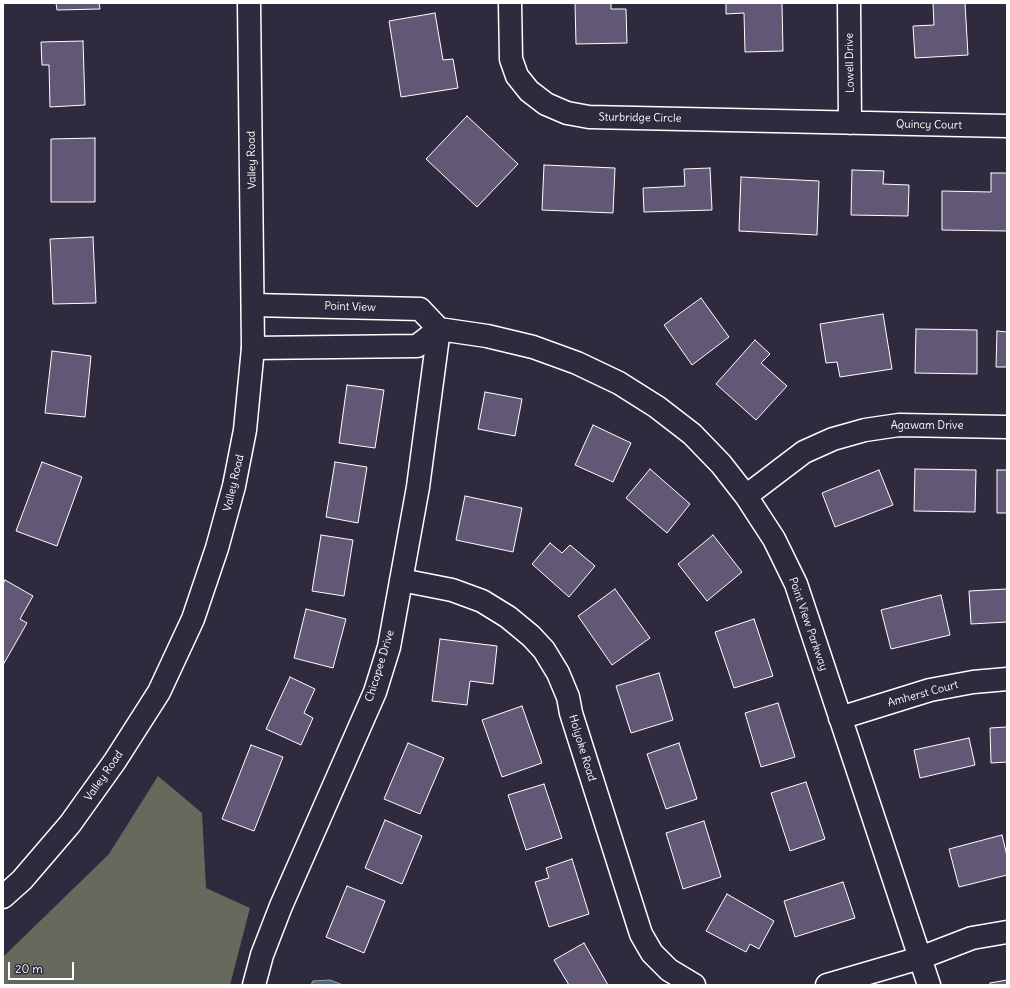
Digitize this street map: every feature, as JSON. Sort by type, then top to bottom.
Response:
[{"type":"street","name":"Valley Road","points":[[3,897],[22,880],[70,824],[116,761],[158,692],[192,619],[217,548],[234,486],[245,430],[253,348],[249,3]]},
{"type":"street","name":"Sturbridge Circle","points":[[510,3],[511,59],[517,76],[529,91],[546,104],[567,112],[589,117],[850,123]]},
{"type":"street","name":"Lowell Drive","points":[[849,3],[850,123]]},
{"type":"street","name":"Quincy Court","points":[[850,123],[1007,126]]},
{"type":"street","name":"Point View","points":[[253,305],[420,309],[439,329]]},
{"type":"street","name":"Point View Parkway","points":[[439,329],[487,336],[533,347],[577,363],[619,383],[657,407],[692,434],[721,464],[746,496],[774,540],[796,584],[929,985]]},
{"type":"street","points":[[253,348],[417,346],[439,329]]},
{"type":"street","name":"Chicopee Drive","points":[[254,985],[262,954],[281,906],[375,692],[388,647],[418,487],[439,329]]},
{"type":"street","name":"Agawam Drive","points":[[746,496],[804,452],[833,439],[865,430],[899,425],[1007,427]]},
{"type":"street","name":"Holyoke Road","points":[[401,580],[452,590],[482,601],[508,617],[531,636],[544,650],[558,673],[568,697],[571,713],[641,934],[652,953],[669,970],[694,985]]},
{"type":"street","name":"Amherst Court","points":[[840,718],[930,690],[973,682],[1007,679]]},
{"type":"street","points":[[827,985],[920,958],[972,938],[1007,932]]},
{"type":"green space","points":[[158,776],[202,813],[206,888],[250,908],[230,985],[3,985],[3,957],[109,854]]},
{"type":"water","points":[[330,980],[343,985],[311,985],[313,981]]},
{"type":"building","points":[[56,3],[99,3],[100,9],[57,10]]},
{"type":"building","points":[[575,3],[611,3],[611,9],[626,9],[627,43],[576,44]]},
{"type":"building","points":[[726,3],[782,3],[783,51],[745,52],[744,13],[726,14]]},
{"type":"building","points":[[933,3],[965,3],[968,55],[915,58],[913,26],[934,25]]},
{"type":"building","points":[[435,13],[443,60],[453,59],[458,88],[401,97],[389,21]]},
{"type":"building","points":[[83,41],[85,105],[50,107],[49,65],[42,65],[41,42]]},
{"type":"building","points":[[467,116],[518,164],[477,207],[426,159]]},
{"type":"building","points":[[95,138],[95,202],[51,202],[51,139]]},
{"type":"building","points":[[544,165],[615,168],[613,213],[542,210]]},
{"type":"building","points":[[710,168],[712,210],[644,212],[643,188],[685,186],[684,169]]},
{"type":"building","points":[[852,170],[884,171],[883,184],[909,185],[908,216],[851,215]]},
{"type":"building","points":[[991,173],[1007,173],[1007,231],[942,230],[942,191],[991,192]]},
{"type":"building","points":[[741,177],[819,181],[817,235],[739,231]]},
{"type":"building","points":[[93,237],[96,303],[53,304],[50,239]]},
{"type":"building","points":[[701,298],[729,337],[692,365],[664,325]]},
{"type":"building","points":[[883,314],[892,369],[840,377],[837,362],[826,363],[820,324]]},
{"type":"building","points":[[916,329],[977,330],[977,374],[915,373]]},
{"type":"building","points":[[997,331],[1007,332],[1007,367],[996,367]]},
{"type":"building","points":[[755,340],[770,354],[761,363],[787,386],[756,420],[716,384]]},
{"type":"building","points":[[52,351],[91,356],[85,417],[45,413]]},
{"type":"building","points":[[347,385],[384,390],[375,448],[339,443]]},
{"type":"building","points":[[485,392],[522,399],[515,436],[478,429]]},
{"type":"building","points":[[593,425],[631,443],[613,482],[575,465]]},
{"type":"building","points":[[42,462],[82,477],[57,546],[16,531]]},
{"type":"building","points":[[335,462],[367,467],[358,523],[326,517]]},
{"type":"building","points":[[650,469],[690,504],[667,533],[626,498]]},
{"type":"building","points":[[915,469],[976,470],[975,512],[914,511]]},
{"type":"building","points":[[879,470],[893,505],[835,527],[822,493]]},
{"type":"building","points":[[997,470],[1007,470],[1007,513],[997,513]]},
{"type":"building","points":[[465,496],[522,508],[513,552],[456,540]]},
{"type":"building","points":[[321,535],[353,540],[344,596],[312,591]]},
{"type":"building","points":[[713,535],[742,572],[707,601],[678,564]]},
{"type":"building","points":[[550,543],[562,553],[570,545],[595,566],[569,597],[532,564]]},
{"type":"building","points":[[5,580],[33,596],[20,619],[27,623],[3,665],[3,584]]},
{"type":"building","points":[[615,589],[650,638],[612,665],[578,616]]},
{"type":"building","points":[[1007,589],[1007,622],[971,624],[969,591]]},
{"type":"building","points":[[941,595],[950,635],[891,649],[881,610]]},
{"type":"building","points":[[306,609],[346,619],[333,668],[294,658]]},
{"type":"building","points":[[754,619],[773,676],[734,688],[715,632]]},
{"type":"building","points":[[440,639],[497,646],[493,684],[470,681],[467,705],[432,701]]},
{"type":"building","points":[[659,673],[673,720],[631,733],[616,686]]},
{"type":"building","points":[[290,677],[315,689],[304,713],[313,718],[301,745],[266,729]]},
{"type":"building","points":[[778,703],[795,757],[761,767],[745,713]]},
{"type":"building","points":[[522,706],[542,763],[502,777],[482,720]]},
{"type":"building","points":[[1007,727],[1007,762],[991,763],[990,728]]},
{"type":"building","points":[[969,738],[975,765],[920,778],[914,750]]},
{"type":"building","points":[[408,743],[444,758],[420,814],[384,799]]},
{"type":"building","points":[[679,743],[697,799],[666,809],[647,754]]},
{"type":"building","points":[[251,745],[283,757],[254,831],[222,819]]},
{"type":"building","points":[[806,782],[825,839],[790,851],[771,793]]},
{"type":"building","points":[[544,784],[562,838],[526,850],[508,795]]},
{"type":"building","points":[[385,820],[422,836],[402,884],[365,868]]},
{"type":"building","points":[[704,821],[721,877],[683,889],[666,833]]},
{"type":"building","points":[[1002,835],[1007,856],[1007,875],[959,887],[949,849]]},
{"type":"building","points":[[572,859],[589,914],[549,927],[535,882],[549,878],[546,868]]},
{"type":"building","points":[[843,882],[855,918],[795,937],[784,901]]},
{"type":"building","points":[[347,886],[385,901],[364,953],[326,937]]},
{"type":"building","points":[[727,894],[774,921],[759,949],[750,944],[746,952],[706,931]]},
{"type":"building","points":[[584,943],[608,985],[569,985],[554,960]]},
{"type":"building","points":[[1007,980],[1007,985],[990,985],[990,983]]}]
